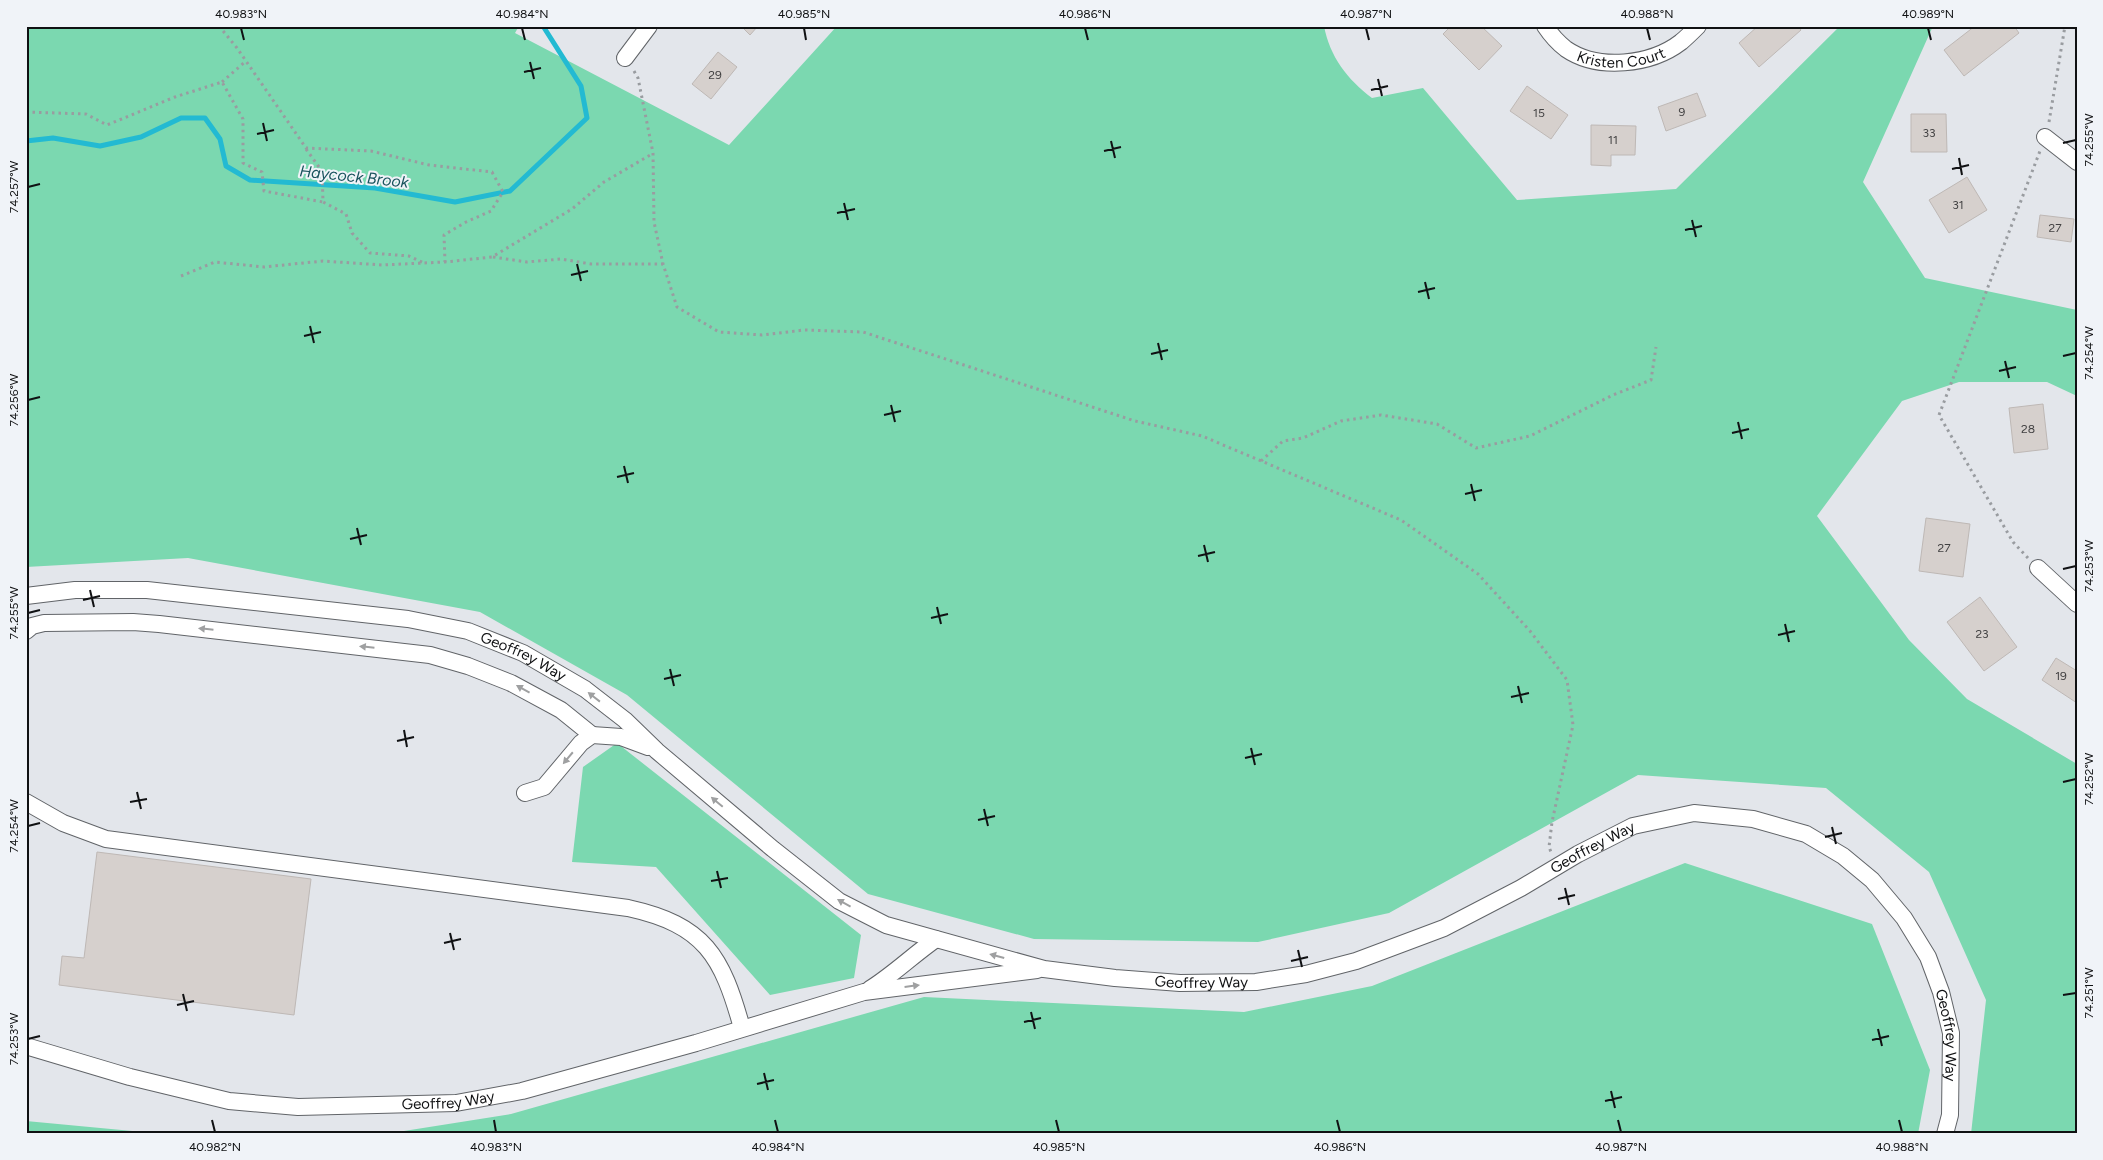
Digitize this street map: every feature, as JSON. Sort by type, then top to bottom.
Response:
[{"type":"street","points":[[625,58],[649,26]]},
{"type":"street","name":"Kristen Court","points":[[1545,26],[1561,45],[1584,58],[1603,62],[1643,59],[1663,52],[1680,42],[1698,26]]},
{"type":"street","points":[[2045,137],[2077,162]]},
{"type":"street","points":[[2038,568],[2077,604]]},
{"type":"street","name":"Geoffrey Way","points":[[26,596],[75,590],[147,590],[408,619],[468,632],[523,653],[585,689],[625,720],[657,751],[773,849],[839,901],[886,925],[1044,969],[1115,978],[1180,983],[1256,982],[1306,974],[1356,961],[1444,928],[1633,826],[1694,813],[1753,819],[1806,834],[1844,856],[1872,880],[1904,918],[1928,957],[1941,992],[1951,1034],[1950,1115],[1945,1134]]},
{"type":"street","points":[[26,631],[32,626],[44,623],[150,623],[430,655],[468,666],[511,683],[561,710],[592,735],[622,736],[657,751]]},
{"type":"street","points":[[525,793],[544,787],[581,743],[592,735]]},
{"type":"street","points":[[26,802],[63,823],[106,839],[618,906],[648,912],[666,918],[683,927],[699,939],[712,954],[723,970],[732,990],[742,1028]]},
{"type":"street","name":"Geoffrey Way","points":[[864,992],[892,975],[911,957],[936,939]]},
{"type":"street","name":"Geoffrey Way","points":[[26,1046],[130,1077],[229,1101],[298,1107],[456,1103],[522,1091],[864,992],[1044,969]]},
{"type":"path","points":[[219,26],[246,61],[322,171],[323,202]]},
{"type":"path","points":[[2038,568],[2012,542],[1939,415],[2045,137],[2054,98],[2066,26]]},
{"type":"path","points":[[625,58],[638,78],[653,153],[654,222],[663,264],[677,307],[719,332],[762,335],[804,330],[863,332],[1135,421],[1202,436],[1401,520],[1478,574],[1530,631],[1567,680],[1573,725],[1552,822],[1549,847],[1557,867]]},
{"type":"path","points":[[26,112],[86,114],[107,125],[175,97],[222,82],[246,61]]},
{"type":"path","points":[[222,82],[243,119],[243,163],[262,172],[264,191],[323,202],[346,214],[352,233],[370,253],[409,256],[425,263]]},
{"type":"path","points":[[306,148],[371,151],[429,165],[492,172],[503,192],[491,211],[466,222],[444,235],[445,262]]},
{"type":"path","points":[[492,257],[572,209],[604,182],[653,153]]},
{"type":"path","points":[[182,276],[215,262],[264,267],[323,261],[382,265],[445,262],[492,257],[527,262],[561,259],[591,264],[663,264]]},
{"type":"path","points":[[1261,461],[1283,441],[1304,438],[1341,421],[1381,415],[1437,424],[1476,448],[1530,436],[1613,395],[1651,380],[1656,347]]},
{"type":"green space","points":[[26,26],[519,26],[515,33],[729,145],[837,26],[1324,26],[1335,57],[1347,75],[1363,91],[1372,98],[1423,88],[1517,200],[1676,189],[1840,26],[1933,26],[1863,182],[1925,278],[2077,310],[2077,396],[2047,382],[1959,382],[1902,401],[1817,516],[1909,640],[1967,699],[2077,764],[2077,1134],[1971,1134],[1986,1000],[1929,872],[1826,788],[1638,775],[1389,913],[1258,942],[1034,939],[868,894],[627,695],[480,612],[188,558],[26,567]]},
{"type":"green space","points":[[617,743],[861,935],[854,978],[770,995],[656,867],[572,862],[583,767]]},
{"type":"green space","points":[[1685,863],[1872,924],[1930,1070],[1918,1134],[385,1134],[511,1114],[924,997],[1244,1012],[1372,986]]},
{"type":"green space","points":[[26,1121],[164,1134],[26,1134]]},
{"type":"building","points":[[741,26],[758,26],[750,35]]},
{"type":"building","points":[[1451,26],[1481,26],[1502,46],[1479,70],[1443,34]]},
{"type":"building","points":[[1758,26],[1798,26],[1801,30],[1759,67],[1739,43]]},
{"type":"building","points":[[1975,26],[2014,26],[2019,33],[1964,76],[1944,50]]},
{"type":"building","points":[[718,52],[737,67],[711,99],[692,84]]},
{"type":"building","points":[[1527,86],[1568,115],[1551,139],[1510,111]]},
{"type":"building","points":[[1697,93],[1706,116],[1666,131],[1658,107]]},
{"type":"building","points":[[1911,114],[1946,114],[1947,152],[1911,152]]},
{"type":"building","points":[[1591,125],[1636,126],[1635,155],[1611,155],[1611,166],[1591,165]]},
{"type":"building","points":[[1967,177],[1987,210],[1949,233],[1929,200]]},
{"type":"building","points":[[2040,215],[2074,219],[2071,242],[2037,237]]},
{"type":"building","points":[[2043,404],[2048,449],[2014,453],[2009,408]]},
{"type":"building","points":[[1926,518],[1970,524],[1963,577],[1919,571]]},
{"type":"building","points":[[1980,597],[2017,647],[1984,671],[1947,622]]},
{"type":"building","points":[[2056,658],[2077,671],[2077,703],[2042,680]]},
{"type":"building","points":[[97,852],[311,879],[294,1015],[59,985],[62,956],[84,958]]},
{"type":"waterway","name":"Haycock Brook","points":[[26,141],[53,138],[100,146],[141,137],[181,118],[205,118],[220,139],[226,166],[250,180],[375,188],[455,202],[510,191],[587,118],[581,86],[543,26]]}]
